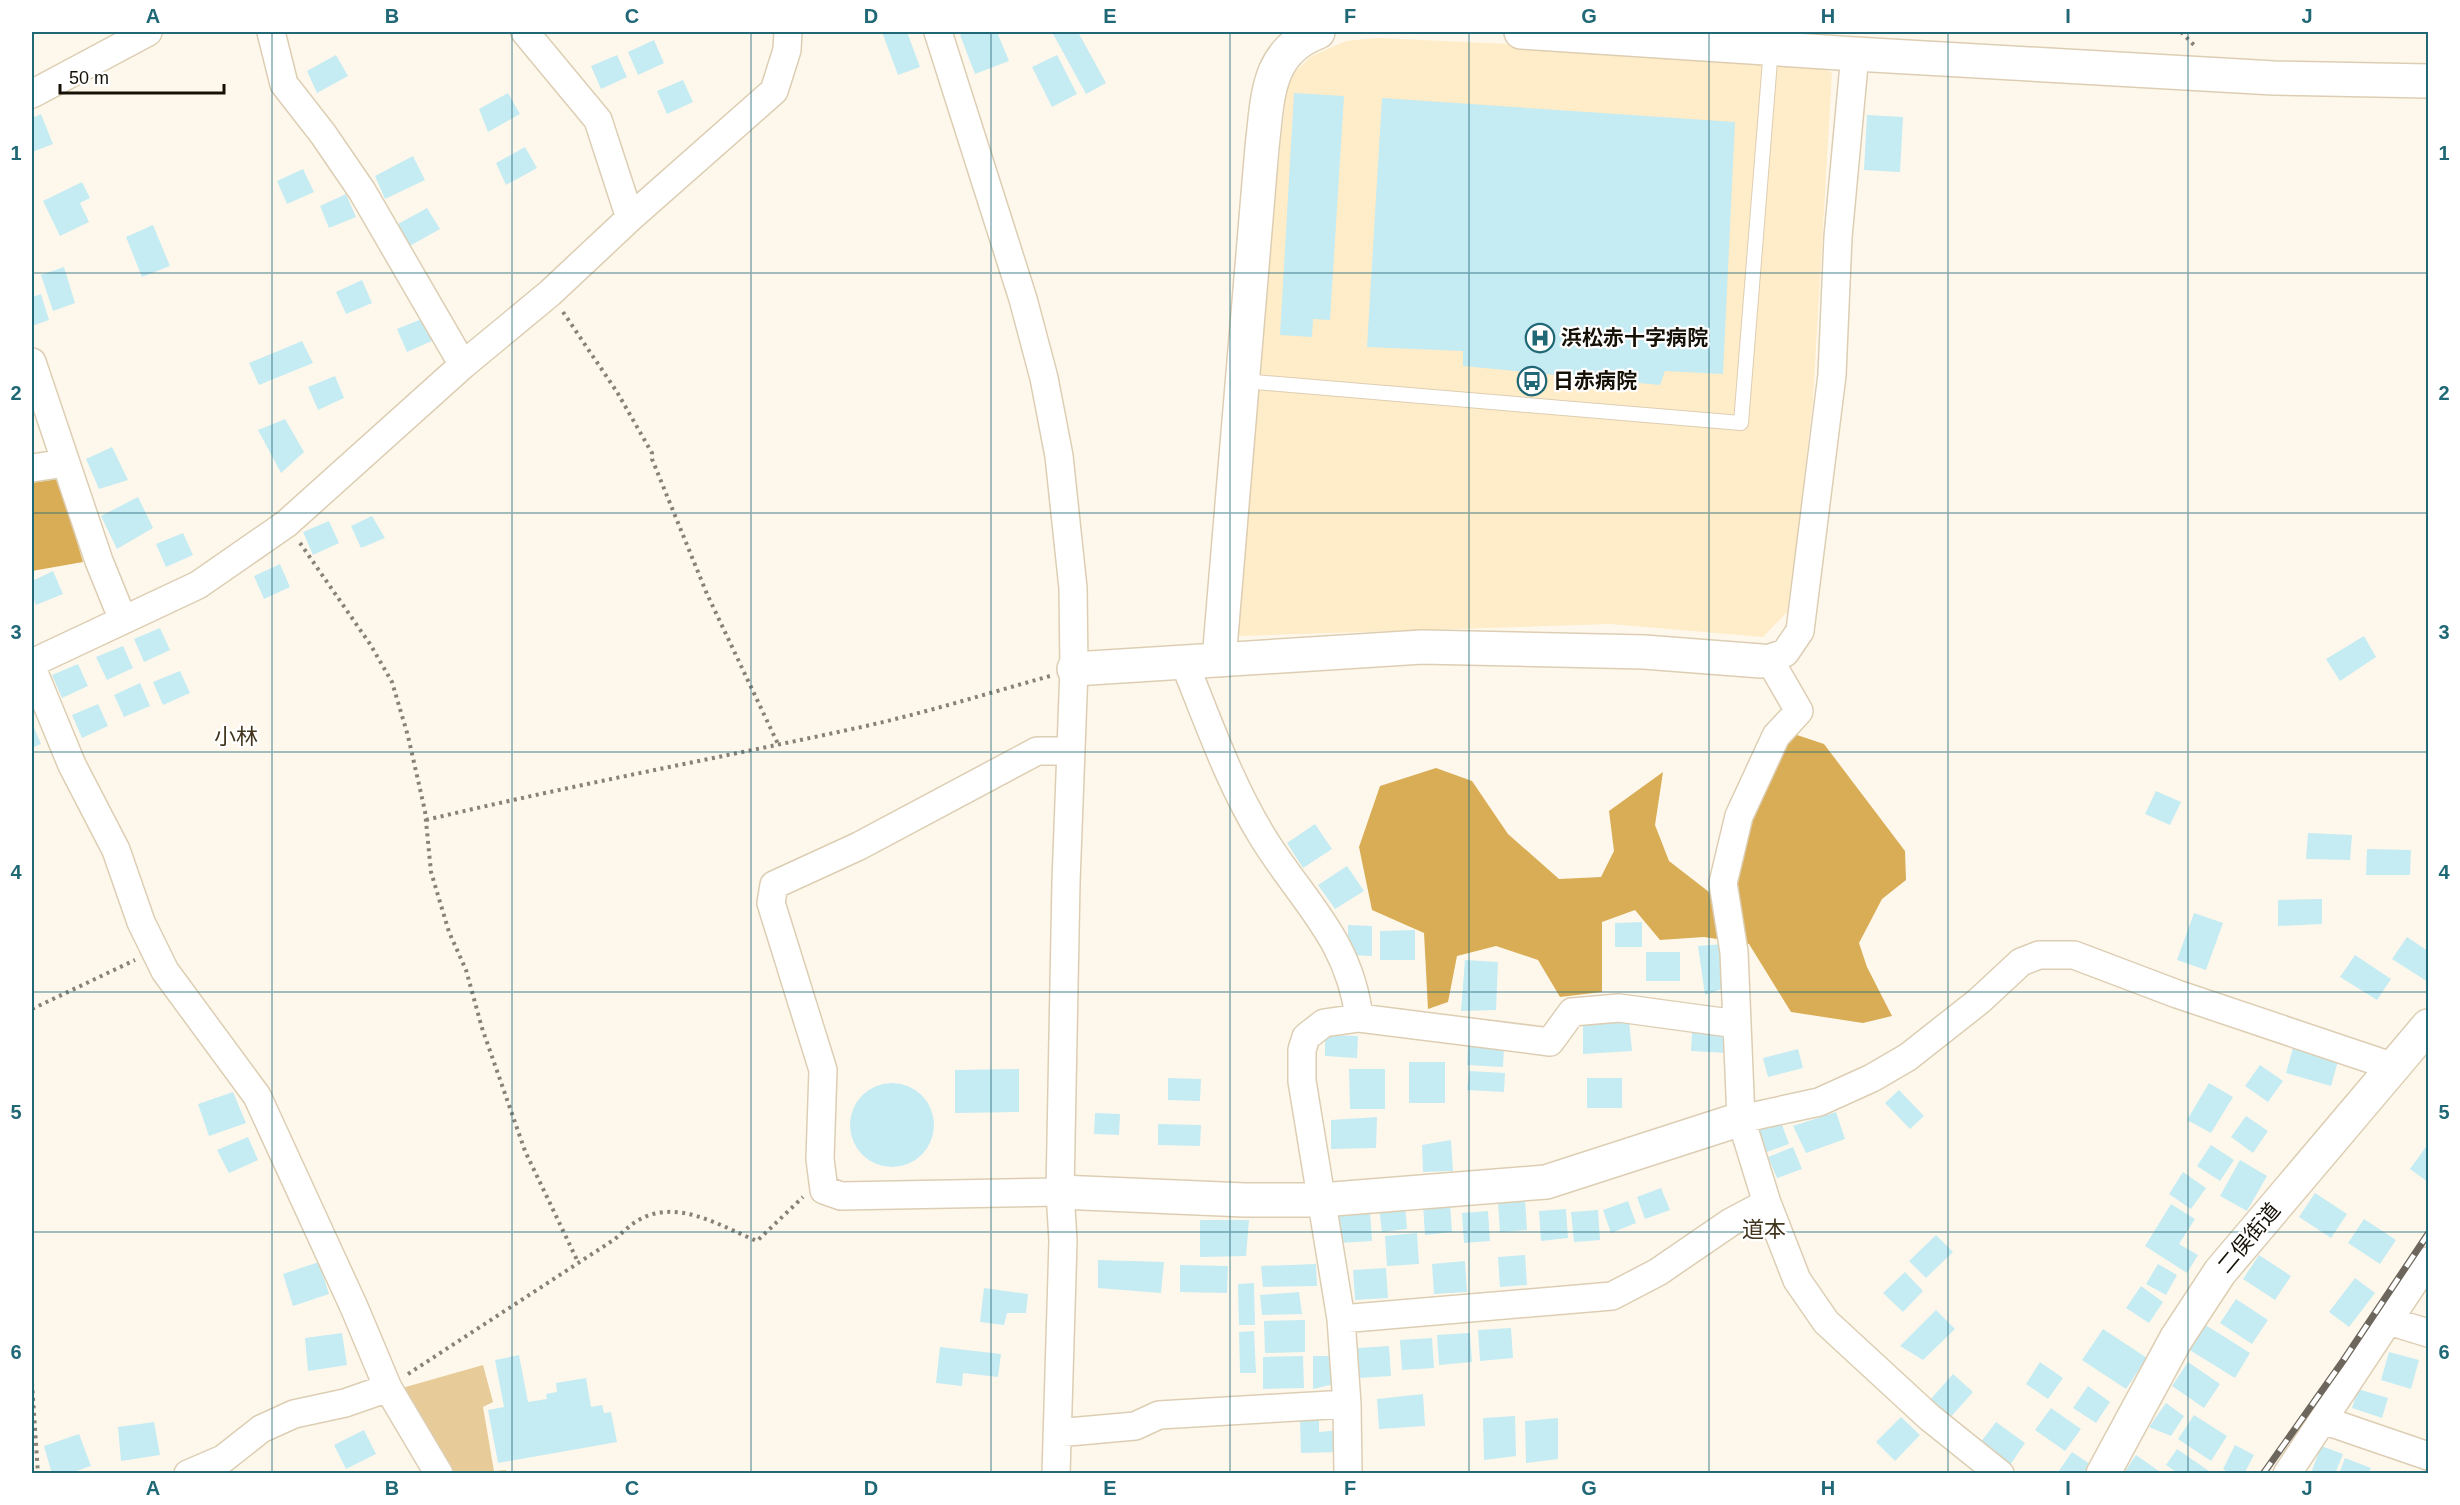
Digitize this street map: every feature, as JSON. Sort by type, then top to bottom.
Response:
[{"type":"street","points":[[32,94],[148,32]]},
{"type":"street","points":[[271,32],[284,84],[324,134],[362,190],[463,365]]},
{"type":"street","points":[[525,32],[598,120],[630,218]]},
{"type":"street","points":[[32,663],[198,585],[286,524],[463,365],[550,293],[630,218],[774,91],[788,50],[788,32]]},
{"type":"street","points":[[938,32],[1023,299],[1044,378],[1059,456],[1073,588],[1074,669],[1060,1192],[1063,1241],[1056,1473]]},
{"type":"street","points":[[1219,660],[1262,147],[1270,78],[1282,59],[1295,46],[1309,35],[1318,32]]},
{"type":"street","points":[[1521,32],[2264,78],[2428,81]]},
{"type":"street","points":[[1074,669],[1422,647],[1644,652],[1765,660],[1785,653],[1800,631],[1810,567],[1832,375],[1838,237],[1855,54]]},
{"type":"street","points":[[32,362],[99,561],[123,620]]},
{"type":"street","points":[[32,468],[65,463]]},
{"type":"street","points":[[1765,660],[1799,711],[1776,736],[1739,816],[1723,883],[1734,952],[1741,1119],[1767,1203],[1797,1280],[1826,1322],[1929,1417],[2000,1473]]},
{"type":"street","points":[[1184,662],[1241,798],[1263,837],[1339,948],[1357,995],[1359,1018]]},
{"type":"street","points":[[32,668],[72,765],[116,850],[141,922],[165,971],[257,1096],[354,1307],[388,1388],[439,1473]]},
{"type":"street","points":[[1071,751],[1037,751],[859,846],[774,885],[771,903],[823,1071],[820,1159],[824,1190],[841,1196],[1060,1192],[1245,1200],[1321,1200],[1546,1182],[1741,1119],[1820,1102],[1872,1078],[1908,1057],[1979,1001],[2021,963],[2039,954],[2074,955],[2177,994],[2394,1067]]},
{"type":"street","points":[[1348,1473],[1347,1404],[1341,1319],[1302,1081],[1302,1050],[1306,1037],[1324,1023],[1359,1018],[1550,1042],[1572,1012],[1618,1008],[1737,1024]]},
{"type":"street","name":"二俣街道","points":[[2103,1473],[2176,1339],[2220,1272],[2428,1026]]},
{"type":"street","points":[[1341,1319],[1612,1296],[1658,1272],[1731,1222],[1767,1203]]},
{"type":"street","points":[[2287,1473],[2428,1262]]},
{"type":"street","points":[[2389,1321],[2428,1334]]},
{"type":"street","points":[[188,1473],[223,1459],[261,1429],[294,1414],[345,1403],[388,1388]]},
{"type":"street","points":[[1057,1433],[1135,1426],[1159,1415],[1347,1404]]},
{"type":"street","points":[[2323,1420],[2428,1456]]},
{"type":"lane","points":[[1243,381],[1741,423],[1771,48]]},
{"type":"path","points":[[550,293],[617,392],[652,453],[652,459],[707,594],[778,744]]},
{"type":"path","points":[[286,524],[370,644],[392,682],[408,736],[426,820],[431,872],[449,932],[466,970],[482,1028],[525,1151],[578,1262]]},
{"type":"path","points":[[426,820],[531,795],[691,764],[869,725],[1074,669]]},
{"type":"path","points":[[32,1009],[155,950]]},
{"type":"path","points":[[388,1388],[615,1239],[638,1220],[662,1212],[689,1212],[757,1241],[823,1179]]},
{"type":"path","points":[[32,1383],[38,1473]]},
{"type":"shaded area","name":"浜松赤十字病院","points":[[1378,38],[1533,45],[1821,67],[1832,73],[1813,399],[1797,540],[1787,612],[1763,637],[1610,624],[1238,636],[1278,168],[1288,78],[1312,56],[1346,41]]},
{"type":"shaded area","points":[[58,479],[83,562],[32,571],[32,483]]},
{"type":"shaded area","points":[[1785,731],[1824,744],[1905,851],[1906,880],[1882,899],[1859,943],[1867,967],[1892,1016],[1863,1023],[1791,1012],[1749,944],[1704,937],[1660,940],[1635,910],[1602,922],[1602,992],[1560,997],[1538,960],[1496,946],[1457,956],[1448,1002],[1428,1009],[1424,933],[1372,910],[1359,847],[1380,786],[1436,768],[1472,781],[1508,834],[1559,879],[1601,877],[1614,851],[1609,811],[1663,772],[1655,825],[1669,861],[1709,892],[1715,915],[1727,837],[1739,783]]},
{"type":"shaded area","points":[[483,1365],[493,1402],[483,1407],[494,1471],[506,1470],[507,1473],[451,1473],[402,1388]]},
{"type":"building","points":[[882,32],[907,32],[920,67],[898,75]]},
{"type":"building","points":[[966,32],[997,32],[1009,61],[975,74],[960,35]]},
{"type":"building","points":[[1052,32],[1078,32],[1106,83],[1086,94]]},
{"type":"building","points":[[654,40],[664,63],[638,75],[628,52]]},
{"type":"building","points":[[336,55],[348,76],[317,93],[307,71]]},
{"type":"building","points":[[617,55],[627,77],[601,89],[591,66]]},
{"type":"building","points":[[1057,55],[1077,94],[1052,107],[1032,67]]},
{"type":"building","points":[[683,80],[693,102],[667,114],[657,91]]},
{"type":"building","points":[[508,93],[520,114],[488,132],[479,109]]},
{"type":"building","points":[[1294,93],[1344,96],[1330,320],[1313,319],[1312,337],[1280,335]]},
{"type":"building","points":[[1382,98],[1735,122],[1723,374],[1665,371],[1660,385],[1463,366],[1463,351],[1367,347]]},
{"type":"building","points":[[41,114],[53,144],[32,152],[32,118]]},
{"type":"building","points":[[1867,115],[1903,117],[1900,172],[1864,170]]},
{"type":"building","points":[[525,147],[537,168],[506,185],[496,163]]},
{"type":"building","points":[[413,156],[425,180],[385,199],[375,176]]},
{"type":"building","points":[[303,169],[314,192],[287,204],[277,181]]},
{"type":"building","points":[[82,182],[90,198],[80,203],[89,222],[60,236],[43,201]]},
{"type":"building","points":[[346,194],[356,217],[329,228],[320,206]]},
{"type":"building","points":[[427,208],[440,229],[408,247],[398,224]]},
{"type":"building","points":[[153,225],[170,266],[142,277],[126,237]]},
{"type":"building","points":[[64,267],[75,303],[53,311],[41,275]]},
{"type":"building","points":[[362,280],[372,303],[346,314],[336,292]]},
{"type":"building","points":[[41,294],[49,320],[32,326],[32,297]]},
{"type":"building","points":[[424,318],[434,340],[407,352],[397,329]]},
{"type":"building","points":[[302,341],[313,363],[259,385],[249,363]]},
{"type":"building","points":[[335,376],[344,398],[318,410],[308,387]]},
{"type":"building","points":[[285,419],[304,452],[281,473],[258,430]]},
{"type":"building","points":[[112,447],[128,480],[99,489],[86,459]]},
{"type":"building","points":[[138,497],[153,528],[117,549],[101,516]]},
{"type":"building","points":[[372,516],[385,538],[361,548],[351,526]]},
{"type":"building","points":[[329,521],[339,543],[313,555],[303,532]]},
{"type":"building","points":[[183,533],[193,555],[166,567],[156,544]]},
{"type":"building","points":[[280,564],[290,587],[264,599],[254,576]]},
{"type":"building","points":[[53,571],[63,594],[36,605],[32,595],[32,581]]},
{"type":"building","points":[[160,628],[170,650],[144,662],[134,639]]},
{"type":"building","points":[[2364,636],[2376,657],[2340,681],[2326,659]]},
{"type":"building","points":[[123,646],[133,668],[107,680],[96,657]]},
{"type":"building","points":[[78,664],[88,686],[62,698],[52,675]]},
{"type":"building","points":[[180,671],[190,693],[163,705],[153,682]]},
{"type":"building","points":[[140,683],[150,706],[124,717],[114,695]]},
{"type":"building","points":[[98,704],[108,726],[82,738],[72,715]]},
{"type":"building","points":[[32,723],[41,744],[32,748]]},
{"type":"building","points":[[2156,791],[2181,802],[2170,825],[2145,814]]},
{"type":"building","points":[[1315,824],[1332,849],[1303,868],[1287,843]]},
{"type":"building","points":[[2308,833],[2352,835],[2350,860],[2306,859]]},
{"type":"building","points":[[2367,849],[2411,850],[2410,875],[2366,875]]},
{"type":"building","points":[[1347,866],[1364,891],[1335,909],[1318,885]]},
{"type":"building","points":[[2322,899],[2322,924],[2278,926],[2278,900]]},
{"type":"building","points":[[2194,913],[2223,923],[2206,970],[2177,960]]},
{"type":"building","points":[[1642,922],[1642,947],[1615,947],[1615,923]]},
{"type":"building","points":[[1348,925],[1372,926],[1372,956],[1348,955]]},
{"type":"building","points":[[1415,930],[1415,960],[1380,960],[1380,931]]},
{"type":"building","points":[[2407,937],[2428,951],[2428,982],[2392,959]]},
{"type":"building","points":[[1724,944],[1732,985],[1705,995],[1698,946]]},
{"type":"building","points":[[1646,952],[1680,952],[1680,981],[1646,981]]},
{"type":"building","points":[[2355,955],[2391,979],[2377,1000],[2340,977]]},
{"type":"building","points":[[1465,960],[1498,962],[1496,1010],[1461,1011]]},
{"type":"building","points":[[1629,1021],[1632,1051],[1583,1054],[1583,1024]]},
{"type":"building","points":[[1692,1032],[1728,1034],[1727,1053],[1691,1051]]},
{"type":"building","points":[[1325,1035],[1358,1036],[1357,1058],[1325,1056]]},
{"type":"building","points":[[1468,1045],[1504,1047],[1503,1067],[1467,1065]]},
{"type":"building","points":[[2293,1048],[2338,1061],[2331,1086],[2286,1073]]},
{"type":"building","points":[[1798,1049],[1803,1068],[1768,1077],[1763,1058]]},
{"type":"building","points":[[1409,1062],[1445,1062],[1445,1103],[1409,1103]]},
{"type":"building","points":[[2260,1065],[2283,1081],[2268,1102],[2245,1086]]},
{"type":"building","points":[[1019,1069],[1019,1112],[955,1113],[955,1070]]},
{"type":"building","points":[[1349,1069],[1385,1069],[1385,1109],[1350,1109]]},
{"type":"building","points":[[1469,1071],[1505,1073],[1504,1092],[1467,1090]]},
{"type":"building","points":[[1168,1078],[1201,1079],[1200,1101],[1168,1100]]},
{"type":"building","points":[[1587,1078],[1622,1078],[1622,1108],[1587,1108]]},
{"type":"building","points":[[892,1083],[908,1086],[922,1095],[931,1109],[934,1125],[931,1141],[922,1155],[908,1164],[892,1167],[876,1164],[862,1155],[853,1141],[850,1125],[853,1109],[862,1095],[876,1086]]},
{"type":"building","points":[[2209,1083],[2233,1097],[2211,1133],[2187,1120]]},
{"type":"building","points":[[1899,1090],[1924,1116],[1910,1129],[1885,1103]]},
{"type":"building","points":[[233,1092],[246,1123],[209,1136],[198,1104]]},
{"type":"building","points":[[1836,1112],[1845,1139],[1806,1153],[1793,1126]]},
{"type":"building","points":[[1095,1113],[1120,1114],[1119,1135],[1094,1134]]},
{"type":"building","points":[[2246,1116],[2268,1131],[2253,1153],[2231,1137]]},
{"type":"building","points":[[1377,1117],[1376,1148],[1331,1149],[1331,1120]]},
{"type":"building","points":[[1781,1122],[1789,1144],[1764,1153],[1756,1131]]},
{"type":"building","points":[[1158,1124],[1201,1125],[1200,1146],[1158,1145]]},
{"type":"building","points":[[248,1137],[258,1160],[229,1173],[217,1150]]},
{"type":"building","points":[[1451,1140],[1453,1171],[1423,1172],[1422,1145]]},
{"type":"building","points":[[2428,1144],[2428,1182],[2410,1169]]},
{"type":"building","points":[[2211,1145],[2234,1160],[2220,1181],[2197,1166]]},
{"type":"building","points":[[1793,1147],[1802,1169],[1777,1178],[1768,1157]]},
{"type":"building","points":[[2240,1160],[2267,1176],[2247,1211],[2220,1196]]},
{"type":"building","points":[[2183,1172],[2206,1188],[2191,1209],[2169,1194]]},
{"type":"building","points":[[1661,1188],[1670,1210],[1645,1219],[1637,1197]]},
{"type":"building","points":[[2315,1193],[2347,1214],[2331,1238],[2299,1217]]},
{"type":"building","points":[[1525,1200],[1527,1230],[1500,1232],[1498,1202]]},
{"type":"building","points":[[1628,1201],[1636,1223],[1611,1233],[1603,1210]]},
{"type":"building","points":[[1450,1203],[1452,1232],[1425,1235],[1423,1205]]},
{"type":"building","points":[[2171,1204],[2195,1219],[2179,1244],[2198,1255],[2187,1273],[2145,1246]]},
{"type":"building","points":[[1405,1205],[1407,1229],[1382,1232],[1379,1208]]},
{"type":"building","points":[[1566,1209],[1568,1238],[1541,1241],[1539,1211]]},
{"type":"building","points":[[1370,1210],[1372,1241],[1339,1243],[1337,1213]]},
{"type":"building","points":[[1598,1210],[1600,1240],[1574,1242],[1571,1212]]},
{"type":"building","points":[[1488,1211],[1490,1241],[1464,1243],[1462,1213]]},
{"type":"building","points":[[2364,1219],[2396,1240],[2380,1264],[2348,1243]]},
{"type":"building","points":[[1200,1220],[1249,1220],[1246,1256],[1200,1257]]},
{"type":"building","points":[[1417,1233],[1419,1264],[1387,1266],[1385,1236]]},
{"type":"building","points":[[1936,1235],[1953,1252],[1926,1278],[1909,1261]]},
{"type":"building","points":[[1525,1255],[1527,1285],[1500,1287],[1498,1257]]},
{"type":"building","points":[[2259,1255],[2291,1276],[2275,1300],[2243,1279]]},
{"type":"building","points":[[1098,1260],[1164,1262],[1161,1293],[1098,1288]]},
{"type":"building","points":[[1465,1261],[1467,1292],[1434,1294],[1432,1264]]},
{"type":"building","points":[[319,1262],[329,1294],[293,1306],[283,1274]]},
{"type":"building","points":[[1316,1264],[1317,1286],[1263,1287],[1261,1266]]},
{"type":"building","points":[[2158,1264],[2177,1275],[2166,1295],[2146,1284]]},
{"type":"building","points":[[1180,1265],[1228,1266],[1227,1293],[1180,1292]]},
{"type":"building","points":[[1386,1268],[1388,1298],[1355,1300],[1353,1270]]},
{"type":"building","points":[[1905,1272],[1923,1291],[1903,1312],[1883,1293]]},
{"type":"building","points":[[2355,1278],[2375,1293],[2349,1327],[2329,1312]]},
{"type":"building","points":[[1254,1283],[1255,1325],[1239,1325],[1238,1284]]},
{"type":"building","points":[[2141,1286],[2163,1302],[2149,1323],[2126,1308]]},
{"type":"building","points":[[984,1288],[1028,1294],[1026,1313],[1007,1313],[1004,1325],[980,1322]]},
{"type":"building","points":[[1299,1292],[1302,1314],[1262,1315],[1260,1295]]},
{"type":"building","points":[[2236,1299],[2268,1320],[2252,1344],[2220,1323]]},
{"type":"building","points":[[1936,1310],[1955,1329],[1923,1360],[1900,1346]]},
{"type":"building","points":[[1305,1320],[1305,1352],[1265,1353],[1264,1321]]},
{"type":"building","points":[[2204,1324],[2250,1353],[2235,1378],[2188,1349]]},
{"type":"building","points":[[1511,1328],[1513,1358],[1480,1361],[1478,1330]]},
{"type":"building","points":[[2103,1329],[2147,1358],[2126,1389],[2082,1360]]},
{"type":"building","points":[[1254,1331],[1256,1373],[1240,1373],[1239,1332]]},
{"type":"building","points":[[342,1333],[347,1365],[308,1371],[305,1338]]},
{"type":"building","points":[[1470,1333],[1472,1362],[1439,1365],[1437,1335]]},
{"type":"building","points":[[1432,1338],[1434,1368],[1402,1370],[1400,1340]]},
{"type":"building","points":[[1389,1346],[1391,1376],[1359,1378],[1357,1348]]},
{"type":"building","points":[[940,1347],[1001,1354],[998,1377],[963,1373],[962,1386],[936,1383]]},
{"type":"building","points":[[2389,1352],[2419,1360],[2411,1389],[2381,1380]]},
{"type":"building","points":[[519,1355],[528,1402],[547,1399],[546,1394],[557,1392],[556,1383],[586,1378],[591,1407],[602,1405],[604,1413],[611,1412],[617,1442],[498,1463],[488,1410],[504,1407],[495,1360]]},
{"type":"building","points":[[1303,1356],[1304,1388],[1263,1389],[1263,1357]]},
{"type":"building","points":[[1313,1356],[1333,1356],[1334,1384],[1313,1389]]},
{"type":"building","points":[[2040,1362],[2063,1378],[2048,1399],[2026,1384]]},
{"type":"building","points":[[2188,1362],[2220,1384],[2204,1408],[2172,1386]]},
{"type":"building","points":[[1953,1374],[1973,1392],[1949,1419],[1929,1401]]},
{"type":"building","points":[[2088,1386],[2110,1402],[2096,1423],[2073,1408]]},
{"type":"building","points":[[2358,1389],[2388,1398],[2382,1418],[2352,1408]]},
{"type":"building","points":[[1423,1394],[1425,1426],[1379,1429],[1377,1399]]},
{"type":"building","points":[[2166,1403],[2184,1416],[2171,1436],[2149,1427]]},
{"type":"building","points":[[2051,1408],[2081,1429],[2065,1451],[2035,1430]]},
{"type":"building","points":[[2194,1415],[2227,1436],[2211,1461],[2178,1439]]},
{"type":"building","points":[[1515,1416],[1516,1456],[1484,1460],[1483,1418]]},
{"type":"building","points":[[1901,1417],[1920,1435],[1895,1461],[1876,1442]]},
{"type":"building","points":[[1319,1418],[1319,1432],[1340,1430],[1341,1452],[1301,1453],[1300,1420]]},
{"type":"building","points":[[1558,1418],[1558,1459],[1526,1463],[1525,1421]]},
{"type":"building","points":[[154,1422],[160,1455],[121,1461],[118,1427]]},
{"type":"building","points":[[1996,1422],[2025,1443],[2010,1465],[1980,1443]]},
{"type":"building","points":[[364,1430],[376,1454],[346,1469],[334,1445]]},
{"type":"building","points":[[79,1434],[91,1466],[68,1474],[52,1474],[44,1446]]},
{"type":"building","points":[[2235,1445],[2254,1455],[2244,1474],[2231,1474],[2223,1469]]},
{"type":"building","points":[[2321,1446],[2343,1454],[2335,1474],[2311,1473]]},
{"type":"building","points":[[2177,1449],[2209,1471],[2207,1474],[2179,1474],[2166,1465]]},
{"type":"building","points":[[2072,1452],[2090,1464],[2083,1474],[2060,1474],[2058,1472]]},
{"type":"building","points":[[2136,1455],[2163,1474],[2129,1474],[2125,1471]]},
{"type":"building","points":[[2345,1458],[2371,1468],[2369,1474],[2339,1474]]},
{"type":"railway","points":[[2263,1474],[2343,1361],[2428,1234]]},
{"type":"place","name":"浜松赤十字病院","points":[[1540,338]]},
{"type":"place","name":"日赤病院","points":[[1532,381]]},
{"type":"district","name":"小林","points":[[236,736]]},
{"type":"district","name":"道本","points":[[1764,1229]]}]
